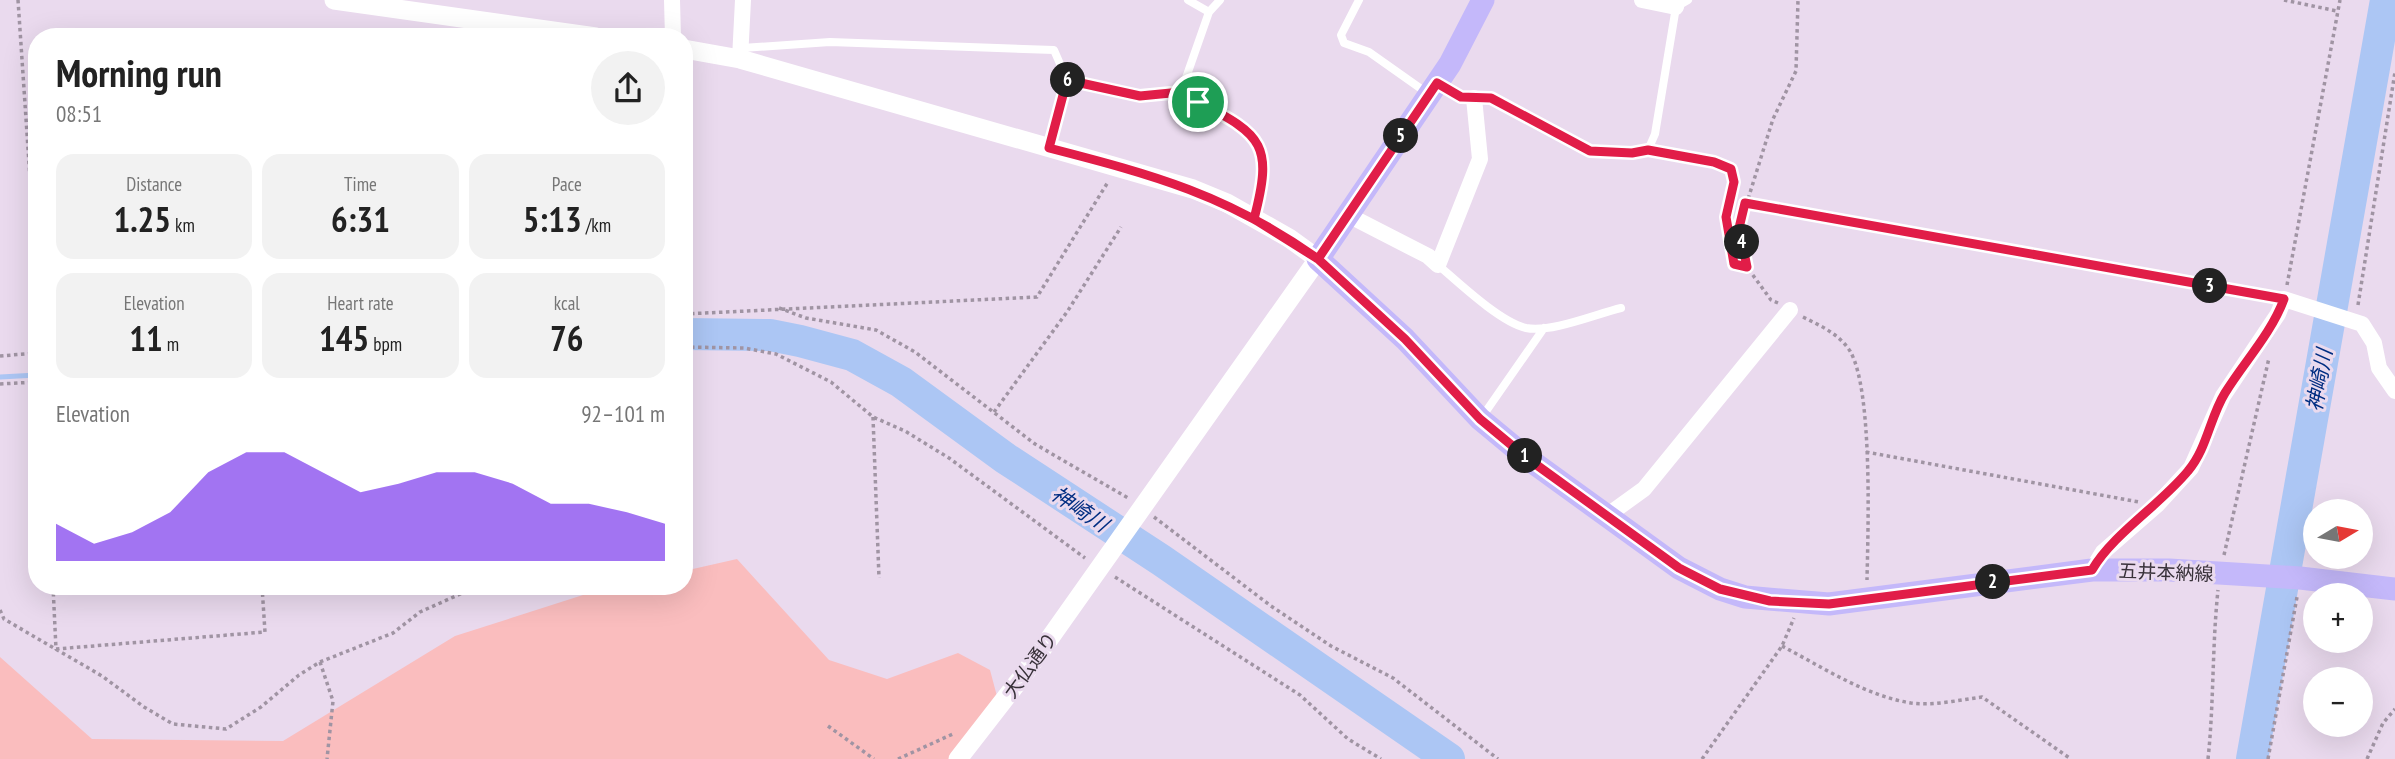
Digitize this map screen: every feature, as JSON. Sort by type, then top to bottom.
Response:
[{"type":"main road","points":[[1318,259],[1434,89],[1482,0]]},
{"type":"main road","name":"五井本納線","points":[[1318,259],[1405,339],[1480,419],[1527,458],[1679,568],[1720,589],[1758,599],[1829,604],[2092,570],[2300,578],[2395,589]]},
{"type":"street","points":[[334,0],[532,28]]},
{"type":"street","points":[[672,0],[673,28]]},
{"type":"street","points":[[741,54],[743,0]]},
{"type":"street","points":[[1642,0],[1682,3]]},
{"type":"street","points":[[693,50],[741,54],[1193,189],[1254,219],[1318,259]]},
{"type":"street","points":[[1348,215],[1428,256],[1438,265],[1479,159],[1474,98]]},
{"type":"street","name":"大仏通り","points":[[958,759],[1143,508],[1318,259]]},
{"type":"street","points":[[2092,570],[2103,552],[2157,505],[2191,468],[2223,396],[2278,314],[2290,301],[2362,324],[2374,343],[2379,368],[2395,391]]},
{"type":"street","points":[[1608,515],[1644,489],[1790,310]]},
{"type":"lane","points":[[1188,0],[1209,12]]},
{"type":"lane","points":[[1181,92],[1209,12],[1220,0]]},
{"type":"lane","points":[[1359,0],[1341,35],[1344,43],[1369,52],[1434,89],[1461,97],[1491,98],[1590,151],[1632,153],[1648,150],[1655,134],[1682,3]]},
{"type":"lane","points":[[741,54],[830,42],[1029,47],[1054,50],[1067,80],[1049,148]]},
{"type":"lane","points":[[1067,80],[1140,96],[1181,92],[1247,129],[1259,144],[1264,162],[1263,187],[1254,219]]},
{"type":"lane","points":[[1438,265],[1487,306],[1525,328],[1544,328],[1621,308]]},
{"type":"lane","points":[[1480,419],[1544,328]]},
{"type":"path","points":[[18,0],[28,148]]},
{"type":"path","points":[[1798,0],[1796,71],[1773,119],[1739,228],[1747,267],[1771,300],[1837,335],[1850,352],[1859,375],[1866,452],[1866,600]]},
{"type":"path","points":[[2284,0],[2337,10]]},
{"type":"path","points":[[1745,203],[2290,301],[2340,0]]},
{"type":"path","points":[[2356,321],[2395,72]]},
{"type":"path","points":[[1648,150],[1714,162],[1731,169],[1734,182],[1728,201],[1728,229],[1734,264],[1747,267]]},
{"type":"path","points":[[693,314],[1037,296],[1118,166]]},
{"type":"path","points":[[994,412],[1068,312],[1121,227]]},
{"type":"path","points":[[693,347],[744,348],[776,354],[831,382],[873,418],[905,431],[949,458],[1099,569],[1168,608],[1300,695],[1348,739],[1381,759]]},
{"type":"path","points":[[0,356],[28,354]]},
{"type":"path","points":[[2208,759],[2213,714],[2213,640],[2220,573],[2269,355]]},
{"type":"path","points":[[0,384],[28,382]]},
{"type":"path","points":[[873,418],[879,578]]},
{"type":"path","points":[[1866,452],[2157,505]]},
{"type":"path","points":[[2268,759],[2300,578]]},
{"type":"path","points":[[53,595],[55,649]]},
{"type":"path","points":[[55,649],[265,632],[263,595]]},
{"type":"path","points":[[0,610],[4,619],[102,676],[144,707],[173,724],[226,729],[261,708],[299,675],[320,662],[393,633],[420,612],[458,595]]},
{"type":"path","points":[[1702,759],[1782,646],[1792,626],[1798,603]]},
{"type":"path","points":[[1782,646],[1862,687],[1911,703],[1944,703],[1982,697],[2071,759]]},
{"type":"path","points":[[320,662],[332,702],[327,759]]},
{"type":"path","points":[[2367,759],[2377,734],[2395,709]]},
{"type":"path","points":[[828,726],[874,759]]},
{"type":"path","points":[[898,759],[966,729],[984,727]]},
{"type":"shaded area","points":[[737,559],[829,660],[887,679],[958,653],[990,670],[998,700],[959,759],[0,759],[0,657],[92,739],[283,741],[455,636],[583,595],[693,595],[693,569]]},
{"type":"waterway","name":"神崎川","points":[[2252,759],[2386,0]]},
{"type":"waterway","name":"神崎川","points":[[693,334],[770,335],[800,341],[852,355],[901,382],[1005,458],[1161,560],[1449,759]]},
{"type":"waterway","points":[[0,377],[28,375]]},
{"type":"route","points":[[1198,102],[1181,92],[1140,96],[1067,80],[1049,148],[1150,174],[1227,203],[1254,219],[1289,238],[1318,259],[1437,83],[1461,97],[1491,98],[1590,151],[1606,149],[1632,153],[1648,150],[1714,162],[1731,169],[1734,182],[1726,217],[1734,264],[1747,267],[1739,228],[1745,203],[2284,299],[2278,314],[2223,396],[2191,468],[2157,505],[2103,552],[2092,570],[1829,604],[1745,597],[1720,589],[1679,568],[1527,458],[1480,419],[1405,339],[1318,259],[1289,238],[1254,219],[1263,187],[1264,162],[1259,144],[1247,129],[1233,119],[1198,102]]}]
